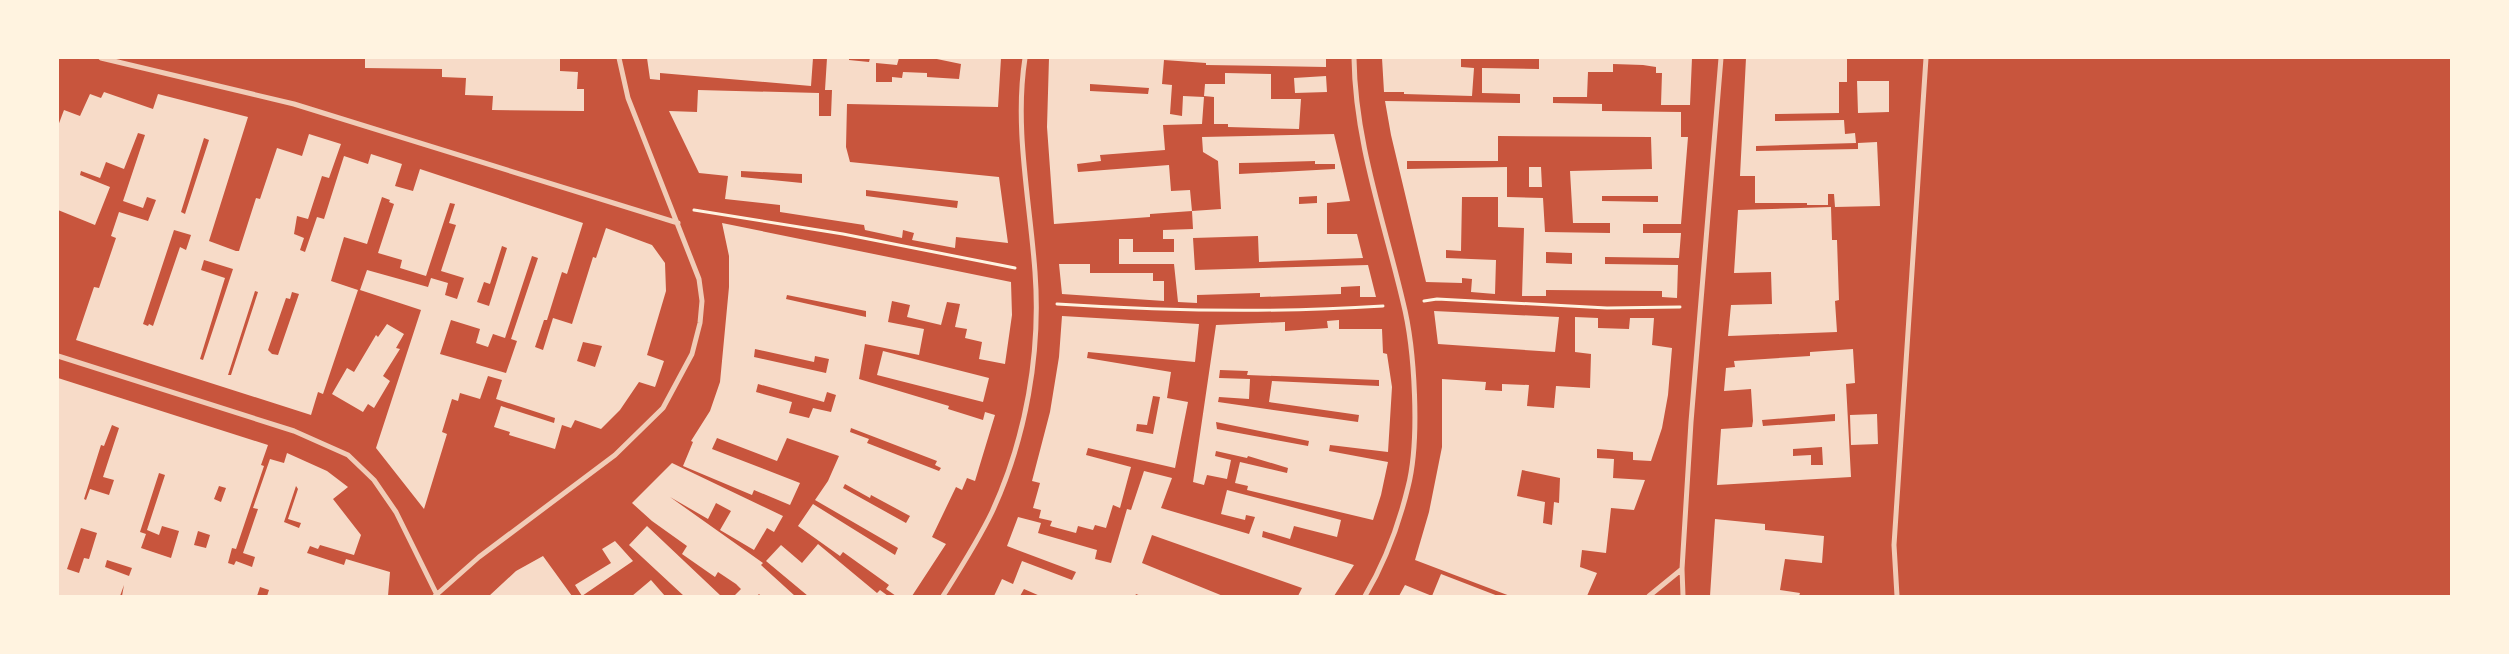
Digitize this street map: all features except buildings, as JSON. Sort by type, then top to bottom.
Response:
[{"type":"street","points":[[101,58],[294,104],[678,222]]},
{"type":"street","points":[[58,356],[294,430],[348,455],[374,480],[396,512],[435,595],[479,557],[615,455],[663,408],[692,354],[700,323],[702,301],[699,279],[628,98],[620,58]]},
{"type":"street","points":[[943,596],[972,550],[993,510],[1028,402],[1037,303],[1022,136],[1022,80],[1025,58]]},
{"type":"street","points":[[1354,58],[1354,92],[1361,138],[1404,305],[1411,359],[1415,426],[1408,486],[1390,543],[1365,596]]},
{"type":"street","points":[[1682,596],[1682,569],[1721,58]]},
{"type":"street","points":[[1897,596],[1894,580],[1894,544],[1926,58]]},
{"type":"street","points":[[1649,596],[1682,569]]},
{"type":"path","points":[[671,206],[843,234],[1035,272]]},
{"type":"path","points":[[1037,303],[1166,311],[1265,312],[1404,305],[1437,299],[1607,308],[1701,307]]}]
